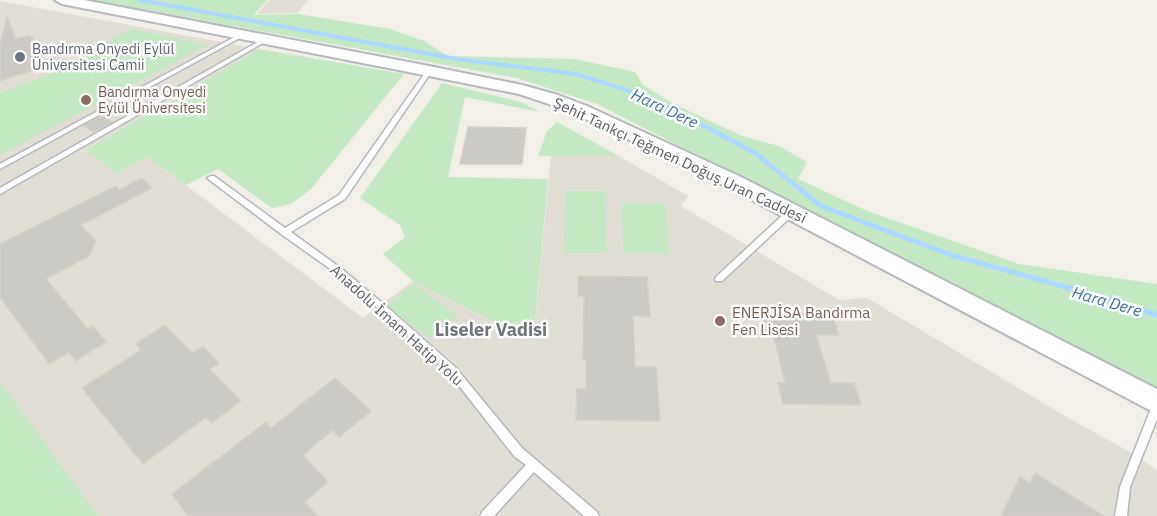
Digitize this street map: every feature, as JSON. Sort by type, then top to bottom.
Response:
[{"type":"street","name":"Şehit Tankçı Teğmen Doğuş Uran Caddesi","points":[[62,0],[429,70],[522,90],[581,110],[791,212],[1157,404]]},
{"type":"lane","points":[[0,167],[242,35]]},
{"type":"lane","points":[[0,191],[265,40]]},
{"type":"lane","points":[[284,232],[342,197],[429,70]]},
{"type":"lane","name":"Anadolu İmam Hatip Yolu","points":[[211,178],[339,271],[453,371],[518,452],[593,516]]},
{"type":"lane","points":[[719,279],[791,212]]},
{"type":"lane","points":[[1121,516],[1125,487],[1157,404]]},
{"type":"lane","points":[[486,516],[533,465]]},
{"type":"shaded area","points":[[270,0],[308,0],[297,13],[257,14]]},
{"type":"shaded area","points":[[0,1],[259,49],[86,150],[148,157],[363,318],[413,281],[533,341],[551,155],[617,155],[688,196],[681,206],[839,300],[867,298],[1072,420],[1132,453],[1157,470],[1157,516],[0,516]]},
{"type":"green space","points":[[92,0],[268,0],[253,15],[298,14],[390,29],[424,41],[448,56],[574,59],[635,72],[643,85],[674,104],[742,136],[779,146],[807,162],[798,179],[867,211],[1019,264],[1157,284],[1157,390],[597,104],[517,78]]},
{"type":"green space","points":[[131,29],[207,45],[0,155],[0,93],[52,74]]},
{"type":"green space","points":[[259,49],[404,74],[311,189],[291,204],[272,208],[218,169],[186,185],[148,157],[116,173],[86,150]]},
{"type":"green space","points":[[442,83],[521,102],[540,112],[465,97],[448,177],[548,179],[533,341],[413,281],[383,254],[405,237],[400,225],[360,198]]},
{"type":"green space","points":[[557,122],[617,155],[538,156],[547,131]]},
{"type":"green space","points":[[566,191],[605,191],[606,253],[564,253]]},
{"type":"green space","points":[[622,203],[665,204],[669,254],[623,253]]},
{"type":"green space","points":[[414,284],[457,315],[429,338],[386,306]]},
{"type":"green space","points":[[0,382],[98,516],[0,516]]},
{"type":"building","name":"Bandırma Onyedi Eylül Üniversitesi Camii","points":[[7,17],[16,39],[30,35],[47,54],[32,59],[39,68],[0,81],[0,43]]},
{"type":"building","points":[[102,116],[113,122],[94,132],[83,126]]},
{"type":"building","points":[[468,127],[526,128],[522,164],[460,164]]},
{"type":"building","points":[[142,178],[152,188],[81,225],[96,241],[89,256],[46,279],[88,329],[93,326],[106,342],[76,361],[69,352],[49,364],[0,297],[0,244],[116,186],[119,190]]},
{"type":"building","points":[[578,276],[647,277],[650,317],[633,316],[635,367],[656,367],[660,421],[576,420],[577,389],[586,389],[586,359],[583,359],[584,296],[578,296]]},
{"type":"building","points":[[761,313],[832,314],[839,335],[816,335],[831,383],[854,383],[861,405],[783,404],[778,383],[785,383],[773,333],[765,333]]},
{"type":"building","points":[[165,325],[193,353],[203,346],[219,363],[210,369],[241,401],[211,423],[206,417],[143,464],[82,388],[141,350],[136,344]]},
{"type":"building","points":[[335,378],[371,411],[339,437],[333,430],[303,455],[328,482],[305,502],[317,516],[188,516],[172,494],[266,422],[271,428]]},
{"type":"building","points":[[1035,473],[1104,516],[1001,516],[1020,477],[1030,483]]},
{"type":"waterway","name":"Hara Dere","points":[[140,0],[457,59],[576,74],[648,97],[713,131]]},
{"type":"waterway","name":"Hara Dere","points":[[710,129],[755,153],[821,206],[951,255],[1108,299]]},
{"type":"waterway","name":"Hara Dere","points":[[1103,298],[1157,315]]},
{"type":"place","name":"Bandırma Onyedi Eylül Üniversitesi Camii","points":[[20,57]]},
{"type":"place","name":"Bandırma Onyedi Eylül Üniversitesi","points":[[86,100]]},
{"type":"place","name":"ENERJİSA Bandırma Fen Lisesi","points":[[720,321]]},
{"type":"district","name":"Liseler Vadisi","points":[[491,329]]}]
